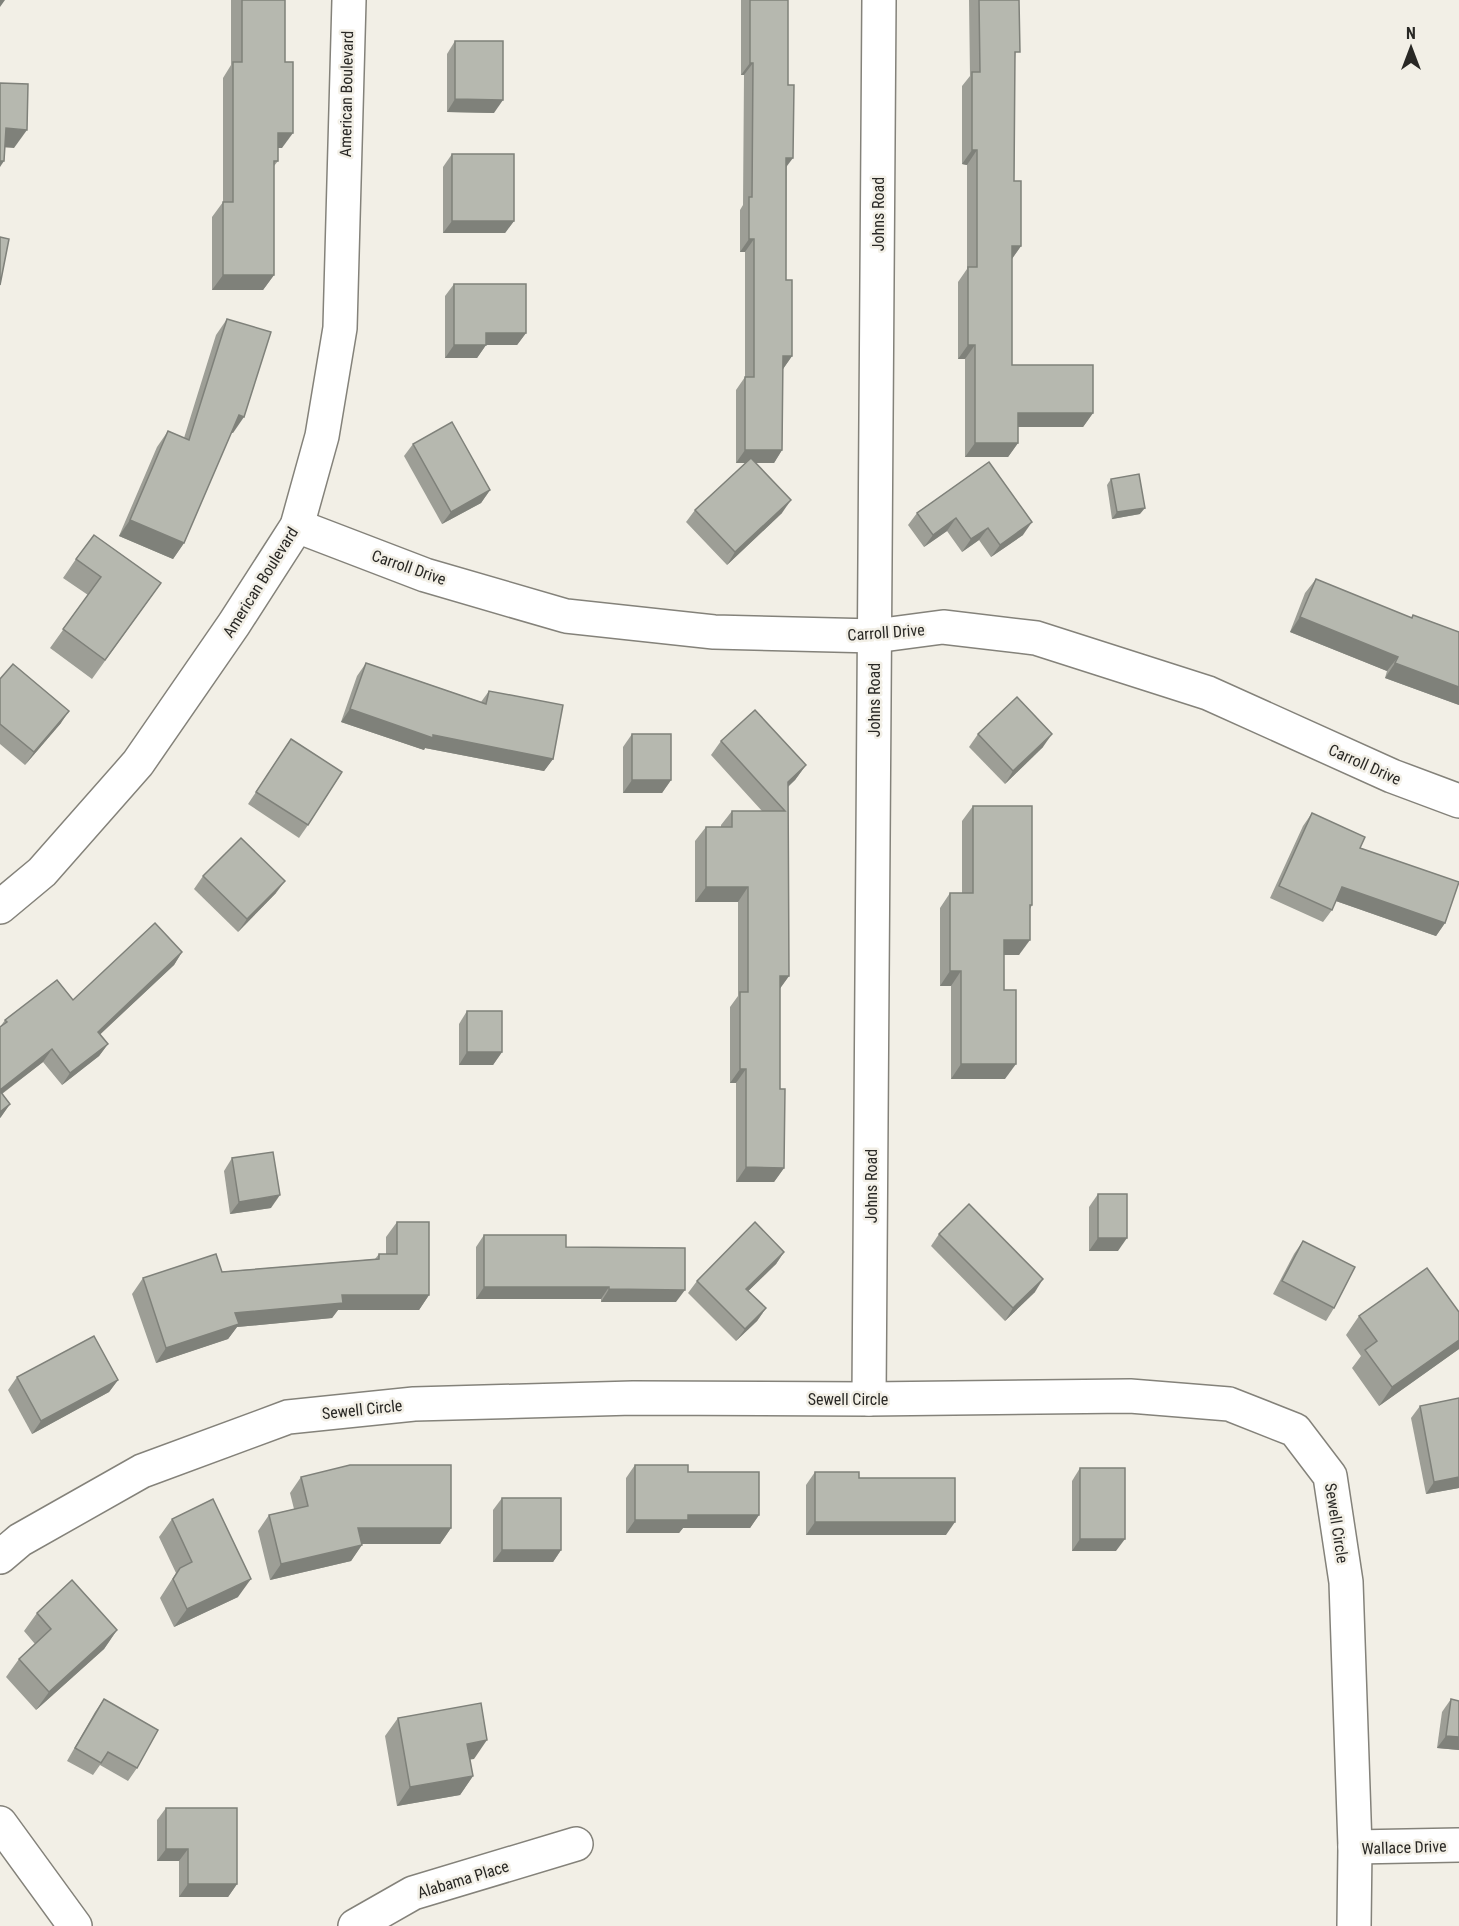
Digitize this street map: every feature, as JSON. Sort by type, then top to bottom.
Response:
[{"type":"street","name":"American Boulevard","points":[[0,907],[42,872],[138,763],[234,624],[297,526],[322,436],[340,328],[349,0]]},
{"type":"street","name":"Johns Road","points":[[869,1399],[879,0]]},
{"type":"street","name":"Carroll Drive","points":[[297,526],[425,575],[566,616],[714,632],[874,636],[943,627],[1036,638],[1208,693],[1392,776],[1459,801]]},
{"type":"street","name":"Sewell Circle","points":[[0,1557],[20,1540],[142,1472],[288,1417],[426,1403],[633,1398],[869,1399],[1130,1396],[1229,1404],[1295,1430],[1330,1476],[1347,1582],[1355,1847]]},
{"type":"street","points":[[0,1823],[18,1844],[75,1926]]},
{"type":"street","name":"Alabama Place","points":[[355,1926],[413,1893],[576,1844]]},
{"type":"street","name":"Wallace Drive","points":[[1354,1926],[1355,1847],[1459,1845]]},
{"type":"building","points":[[242,0],[285,0],[285,62],[293,62],[293,133],[278,133],[278,161],[274,161],[274,275],[223,275],[223,202],[233,202],[233,62],[242,62]]},
{"type":"building","points":[[750,0],[788,0],[788,85],[794,85],[793,158],[786,158],[786,280],[792,280],[792,356],[783,356],[782,450],[745,450],[745,377],[754,377],[754,239],[749,239],[749,197],[752,197],[753,63],[750,63]]},
{"type":"building","points":[[979,0],[1019,0],[1020,52],[1015,52],[1014,181],[1021,181],[1021,246],[1012,246],[1012,365],[1093,365],[1093,413],[1018,413],[1018,443],[975,443],[975,345],[968,345],[968,267],[977,267],[977,150],[972,150],[972,72],[980,72]]},
{"type":"building","points":[[455,41],[503,41],[503,100],[455,99]]},
{"type":"building","points":[[0,83],[28,84],[27,130],[6,128],[4,161],[0,161]]},
{"type":"building","points":[[452,154],[514,154],[514,221],[452,221]]},
{"type":"building","points":[[0,237],[9,239],[0,285]]},
{"type":"building","points":[[454,284],[526,284],[526,333],[486,333],[486,345],[454,345]]},
{"type":"building","points":[[227,319],[271,332],[244,417],[239,415],[184,543],[130,520],[168,431],[189,440]]},
{"type":"building","points":[[452,422],[490,490],[451,512],[413,444]]},
{"type":"building","points":[[751,458],[791,500],[735,552],[695,510]]},
{"type":"building","points":[[989,462],[1032,522],[1000,545],[988,528],[971,539],[956,518],[933,535],[917,513]]},
{"type":"building","points":[[1139,474],[1145,508],[1117,512],[1111,479]]},
{"type":"building","points":[[94,535],[161,583],[105,660],[63,629],[101,577],[76,559]]},
{"type":"building","points":[[1316,579],[1412,618],[1413,615],[1459,632],[1459,687],[1395,663],[1398,657],[1300,617]]},
{"type":"building","points":[[366,663],[486,704],[489,691],[563,705],[553,759],[433,735],[433,738],[350,709]]},
{"type":"building","points":[[13,664],[69,711],[34,752],[0,724],[0,679]]},
{"type":"building","points":[[1017,697],[1052,734],[1013,771],[978,734]]},
{"type":"building","points":[[755,710],[806,765],[788,782],[789,976],[780,976],[780,1089],[785,1089],[784,1168],[746,1167],[746,1069],[740,1069],[740,992],[748,992],[748,887],[706,887],[706,827],[732,827],[732,811],[785,811],[721,741]]},
{"type":"building","points":[[632,734],[671,734],[671,780],[632,780]]},
{"type":"building","points":[[291,739],[342,772],[308,825],[256,792]]},
{"type":"building","points":[[973,806],[1032,806],[1030,940],[1004,940],[1004,990],[1016,990],[1016,1064],[961,1064],[961,971],[950,971],[950,893],[973,893]]},
{"type":"building","points":[[1312,813],[1365,837],[1360,848],[1459,882],[1445,923],[1342,887],[1332,910],[1279,886]]},
{"type":"building","points":[[241,838],[285,881],[247,919],[203,876]]},
{"type":"building","points":[[155,923],[182,952],[98,1032],[108,1044],[70,1073],[52,1049],[0,1090],[0,1027],[7,1022],[5,1020],[57,980],[73,1000]]},
{"type":"building","points":[[467,1011],[502,1011],[502,1052],[467,1052]]},
{"type":"building","points":[[0,1091],[10,1104],[0,1112]]},
{"type":"building","points":[[273,1152],[280,1195],[239,1202],[232,1158]]},
{"type":"building","points":[[1098,1194],[1127,1194],[1127,1238],[1098,1238]]},
{"type":"building","points":[[969,1204],[1043,1279],[1013,1308],[939,1234]]},
{"type":"building","points":[[397,1222],[429,1222],[429,1295],[342,1295],[343,1303],[235,1313],[239,1324],[166,1348],[143,1278],[216,1254],[222,1272],[379,1259],[379,1254],[397,1254]]},
{"type":"building","points":[[755,1222],[784,1252],[746,1289],[766,1308],[745,1329],[697,1281]]},
{"type":"building","points":[[484,1235],[566,1235],[566,1247],[685,1248],[685,1290],[609,1289],[609,1287],[484,1287]]},
{"type":"building","points":[[1303,1241],[1355,1267],[1334,1308],[1282,1281]]},
{"type":"building","points":[[1427,1268],[1459,1312],[1459,1340],[1392,1387],[1365,1350],[1377,1341],[1359,1316]]},
{"type":"building","points":[[94,1336],[118,1380],[41,1421],[17,1377]]},
{"type":"building","points":[[1459,1398],[1459,1477],[1434,1482],[1420,1406]]},
{"type":"building","points":[[350,1465],[451,1465],[451,1528],[358,1528],[362,1545],[281,1564],[269,1515],[308,1506],[301,1477]]},
{"type":"building","points":[[635,1465],[688,1465],[688,1472],[759,1472],[759,1515],[688,1515],[688,1520],[635,1520]]},
{"type":"building","points":[[1080,1468],[1125,1468],[1125,1539],[1080,1539]]},
{"type":"building","points":[[815,1472],[859,1472],[859,1478],[955,1478],[955,1522],[815,1522]]},
{"type":"building","points":[[502,1498],[561,1498],[561,1550],[502,1550]]},
{"type":"building","points":[[213,1499],[251,1579],[187,1609],[173,1579],[180,1568],[192,1562],[172,1519]]},
{"type":"building","points":[[72,1580],[117,1630],[49,1692],[19,1659],[51,1629],[37,1613]]},
{"type":"building","points":[[104,1699],[158,1730],[137,1768],[108,1752],[101,1763],[75,1748]]},
{"type":"building","points":[[1451,1699],[1459,1701],[1459,1737],[1446,1736]]},
{"type":"building","points":[[481,1703],[487,1740],[467,1744],[473,1776],[410,1787],[398,1718]]},
{"type":"building","points":[[166,1808],[237,1808],[237,1884],[188,1884],[188,1849],[166,1849]]}]
